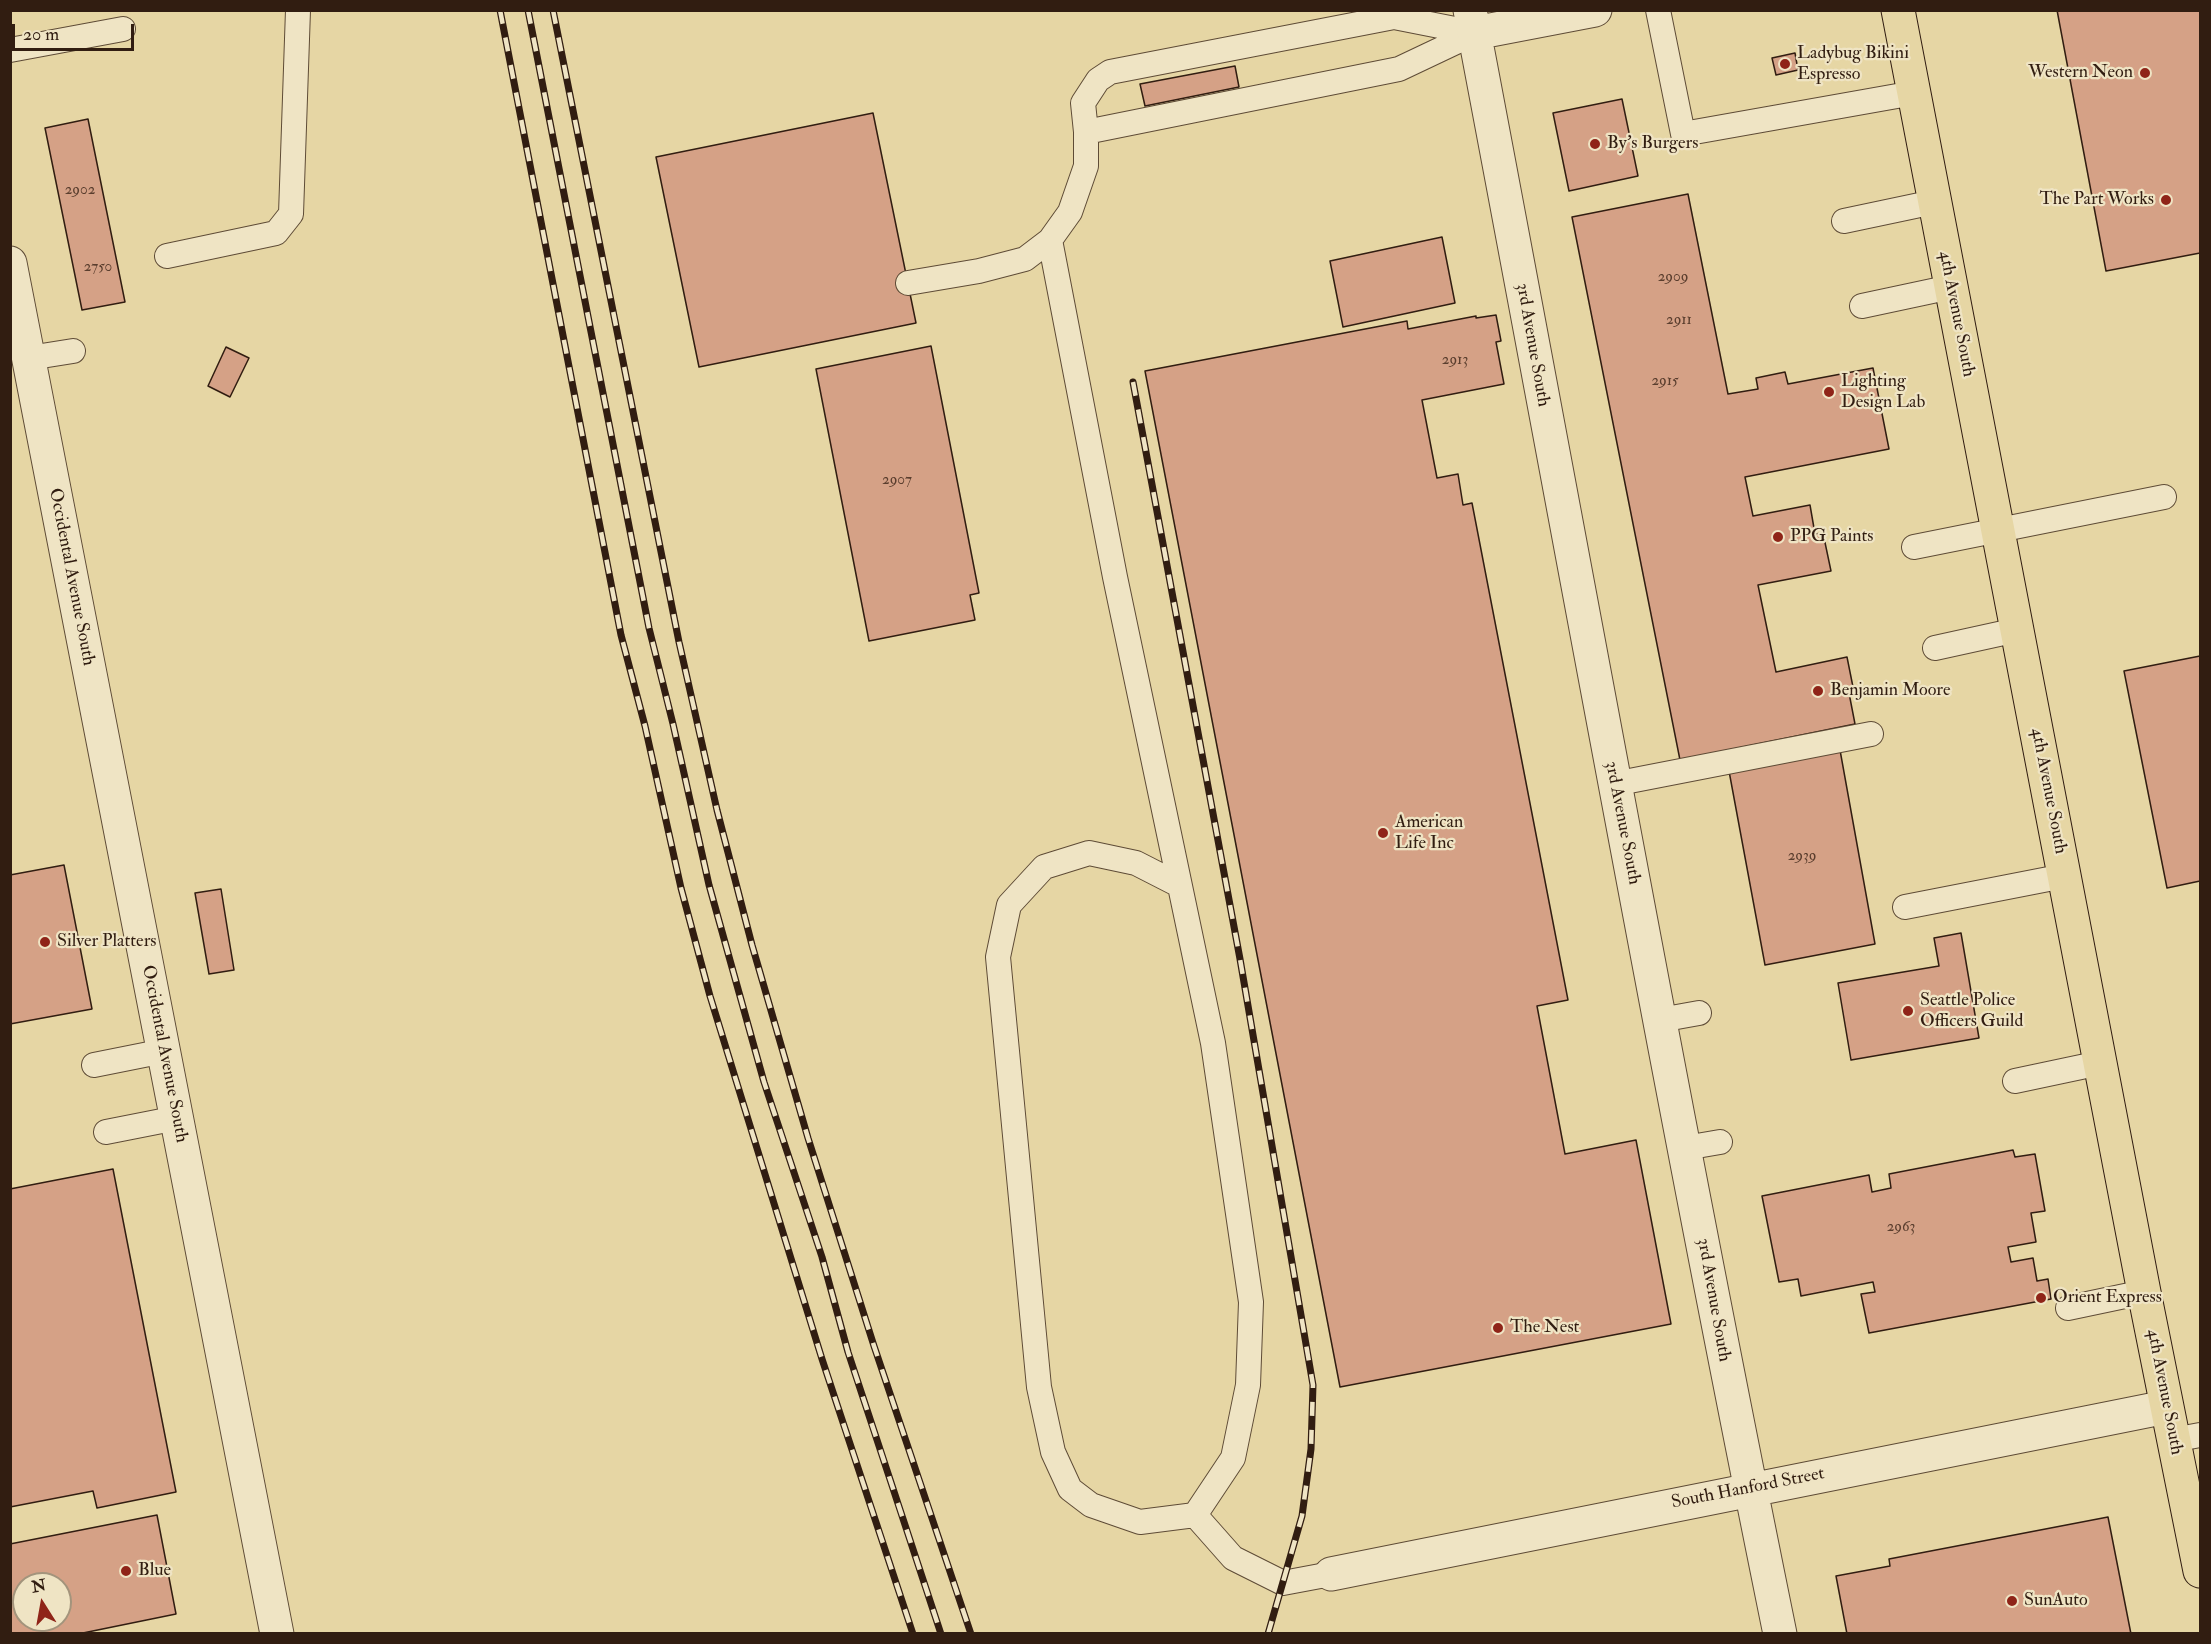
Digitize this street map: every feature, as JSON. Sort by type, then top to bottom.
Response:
[{"type":"main road","name":"4th Avenue South","points":[[1898,10],[2166,1407],[2187,1438],[2200,1571]]},
{"type":"street","points":[[1473,22],[1595,10]]},
{"type":"street","name":"3rd Avenue South","points":[[1473,22],[1614,784],[1780,1634]]},
{"type":"street","name":"Occidental Avenue South","points":[[10,263],[15,314],[29,358],[277,1634]]},
{"type":"street","name":"South Hanford Street","points":[[1331,1574],[2166,1407]]},
{"type":"lane","points":[[167,256],[276,233],[291,214],[298,10]]},
{"type":"lane","points":[[1658,10],[1683,134],[1914,93]]},
{"type":"lane","points":[[908,283],[979,271],[1025,259],[1050,240],[1070,212],[1086,166],[1083,103],[1098,80],[1110,72],[1394,17],[1473,22]]},
{"type":"lane","points":[[1086,132],[1400,69],[1473,22]]},
{"type":"lane","points":[[10,50],[123,29]]},
{"type":"lane","points":[[1844,221],[1935,202]]},
{"type":"lane","points":[[1050,240],[1115,577],[1213,1043],[1251,1302],[1248,1385],[1233,1458],[1195,1515],[1140,1522],[1091,1505],[1070,1489],[1053,1452],[1039,1387],[998,957],[1009,904],[1044,867],[1089,853],[1136,863],[1179,885]]},
{"type":"lane","points":[[1862,306],[1951,287]]},
{"type":"lane","points":[[29,358],[73,351]]},
{"type":"lane","points":[[1914,547],[2164,497]]},
{"type":"lane","points":[[1935,648],[2017,630]]},
{"type":"lane","points":[[1614,784],[1871,734]]},
{"type":"lane","points":[[1905,907],[2064,876]]},
{"type":"lane","points":[[1660,1020],[1698,1012]]},
{"type":"lane","points":[[94,1065],[164,1051]]},
{"type":"lane","points":[[2015,1081],[2100,1063]]},
{"type":"lane","points":[[106,1131],[177,1118]]},
{"type":"lane","points":[[1685,1148],[1720,1142]]},
{"type":"lane","points":[[2068,1308],[2144,1292]]},
{"type":"lane","points":[[1195,1515],[1233,1558],[1283,1583],[1331,1574]]},
{"type":"building","points":[[2057,10],[2200,10],[2200,253],[2106,271]]},
{"type":"building","name":"Ladybug Bikini Espresso","points":[[1795,53],[1798,70],[1776,75],[1772,58]]},
{"type":"building","points":[[1235,66],[1239,87],[1145,106],[1140,84]]},
{"type":"building","name":"By's Burgers","points":[[1622,99],[1638,176],[1569,191],[1553,113]]},
{"type":"building","points":[[873,113],[916,323],[699,367],[656,157]]},
{"type":"building","points":[[88,119],[125,302],[82,310],[45,128]]},
{"type":"building","points":[[1688,194],[1728,394],[1758,389],[1756,378],[1785,372],[1788,384],[1873,368],[1889,449],[1745,477],[1753,516],[1810,505],[1815,534],[1823,533],[1831,571],[1758,585],[1776,672],[1847,657],[1854,692],[1849,693],[1855,724],[1680,760],[1572,217]]},
{"type":"building","points":[[1442,237],[1455,303],[1343,327],[1330,261]]},
{"type":"building","points":[[1496,315],[1501,341],[1496,342],[1504,384],[1422,400],[1437,478],[1458,474],[1463,505],[1472,503],[1568,1000],[1537,1006],[1565,1154],[1636,1140],[1671,1324],[1340,1387],[1145,371],[1407,321],[1408,329],[1476,316],[1476,318]]},
{"type":"building","points":[[931,346],[979,593],[970,595],[975,620],[869,641],[816,369]]},
{"type":"building","points":[[226,347],[249,358],[230,397],[208,386]]},
{"type":"building","points":[[2200,656],[2200,881],[2167,888],[2124,671]]},
{"type":"building","points":[[1840,750],[1875,944],[1765,965],[1729,771]]},
{"type":"building","name":"Silver Platters","points":[[64,865],[92,1009],[10,1024],[10,875]]},
{"type":"building","points":[[221,889],[234,970],[209,974],[195,893]]},
{"type":"building","name":"Seattle Police Officers Guild","points":[[1961,933],[1979,1038],[1851,1060],[1838,983],[1939,966],[1934,938]]},
{"type":"building","points":[[2013,1150],[2015,1157],[2035,1154],[2045,1211],[2031,1213],[2036,1242],[2008,1247],[2011,1262],[2033,1258],[2037,1281],[2048,1279],[2051,1299],[1869,1333],[1861,1294],[1875,1292],[1873,1282],[1801,1296],[1798,1279],[1779,1282],[1762,1196],[1869,1175],[1872,1192],[1891,1188],[1889,1174]]},
{"type":"building","points":[[113,1169],[176,1492],[97,1508],[93,1491],[10,1507],[10,1189]]},
{"type":"building","points":[[157,1515],[176,1614],[78,1634],[10,1634],[10,1544]]},
{"type":"building","points":[[2108,1517],[2131,1634],[1847,1634],[1836,1576],[1890,1566],[1889,1559]]},
{"type":"railway","points":[[500,10],[621,635],[645,726],[681,888],[710,996],[822,1359],[913,1634]]},
{"type":"railway","points":[[528,10],[649,628],[709,885],[764,1082],[822,1257],[848,1352],[941,1634]]},
{"type":"railway","points":[[553,10],[679,642],[717,810],[752,945],[808,1138],[874,1346],[971,1634]]},
{"type":"railway","points":[[1133,382],[1240,959],[1313,1385],[1311,1449],[1302,1516],[1268,1634]]},
{"type":"place","name":"Ladybug Bikini Espresso","points":[[1785,64]]},
{"type":"place","name":"Western Neon","points":[[2145,73]]},
{"type":"place","name":"By's Burgers","points":[[1595,144]]},
{"type":"place","name":"The Part Works","points":[[2166,200]]},
{"type":"place","name":"Lighting Design Lab","points":[[1829,392]]},
{"type":"place","name":"PPG Paints","points":[[1778,537]]},
{"type":"place","name":"Benjamin Moore","points":[[1818,691]]},
{"type":"place","name":"American Life Inc","points":[[1383,833]]},
{"type":"place","name":"Silver Platters","points":[[45,942]]},
{"type":"place","name":"Seattle Police Officers Guild","points":[[1908,1011]]},
{"type":"place","name":"Orient Express","points":[[2041,1298]]},
{"type":"place","name":"The Nest","points":[[1498,1328]]},
{"type":"place","name":"Blue","points":[[126,1571]]},
{"type":"place","name":"SunAuto","points":[[2012,1601]]}]
